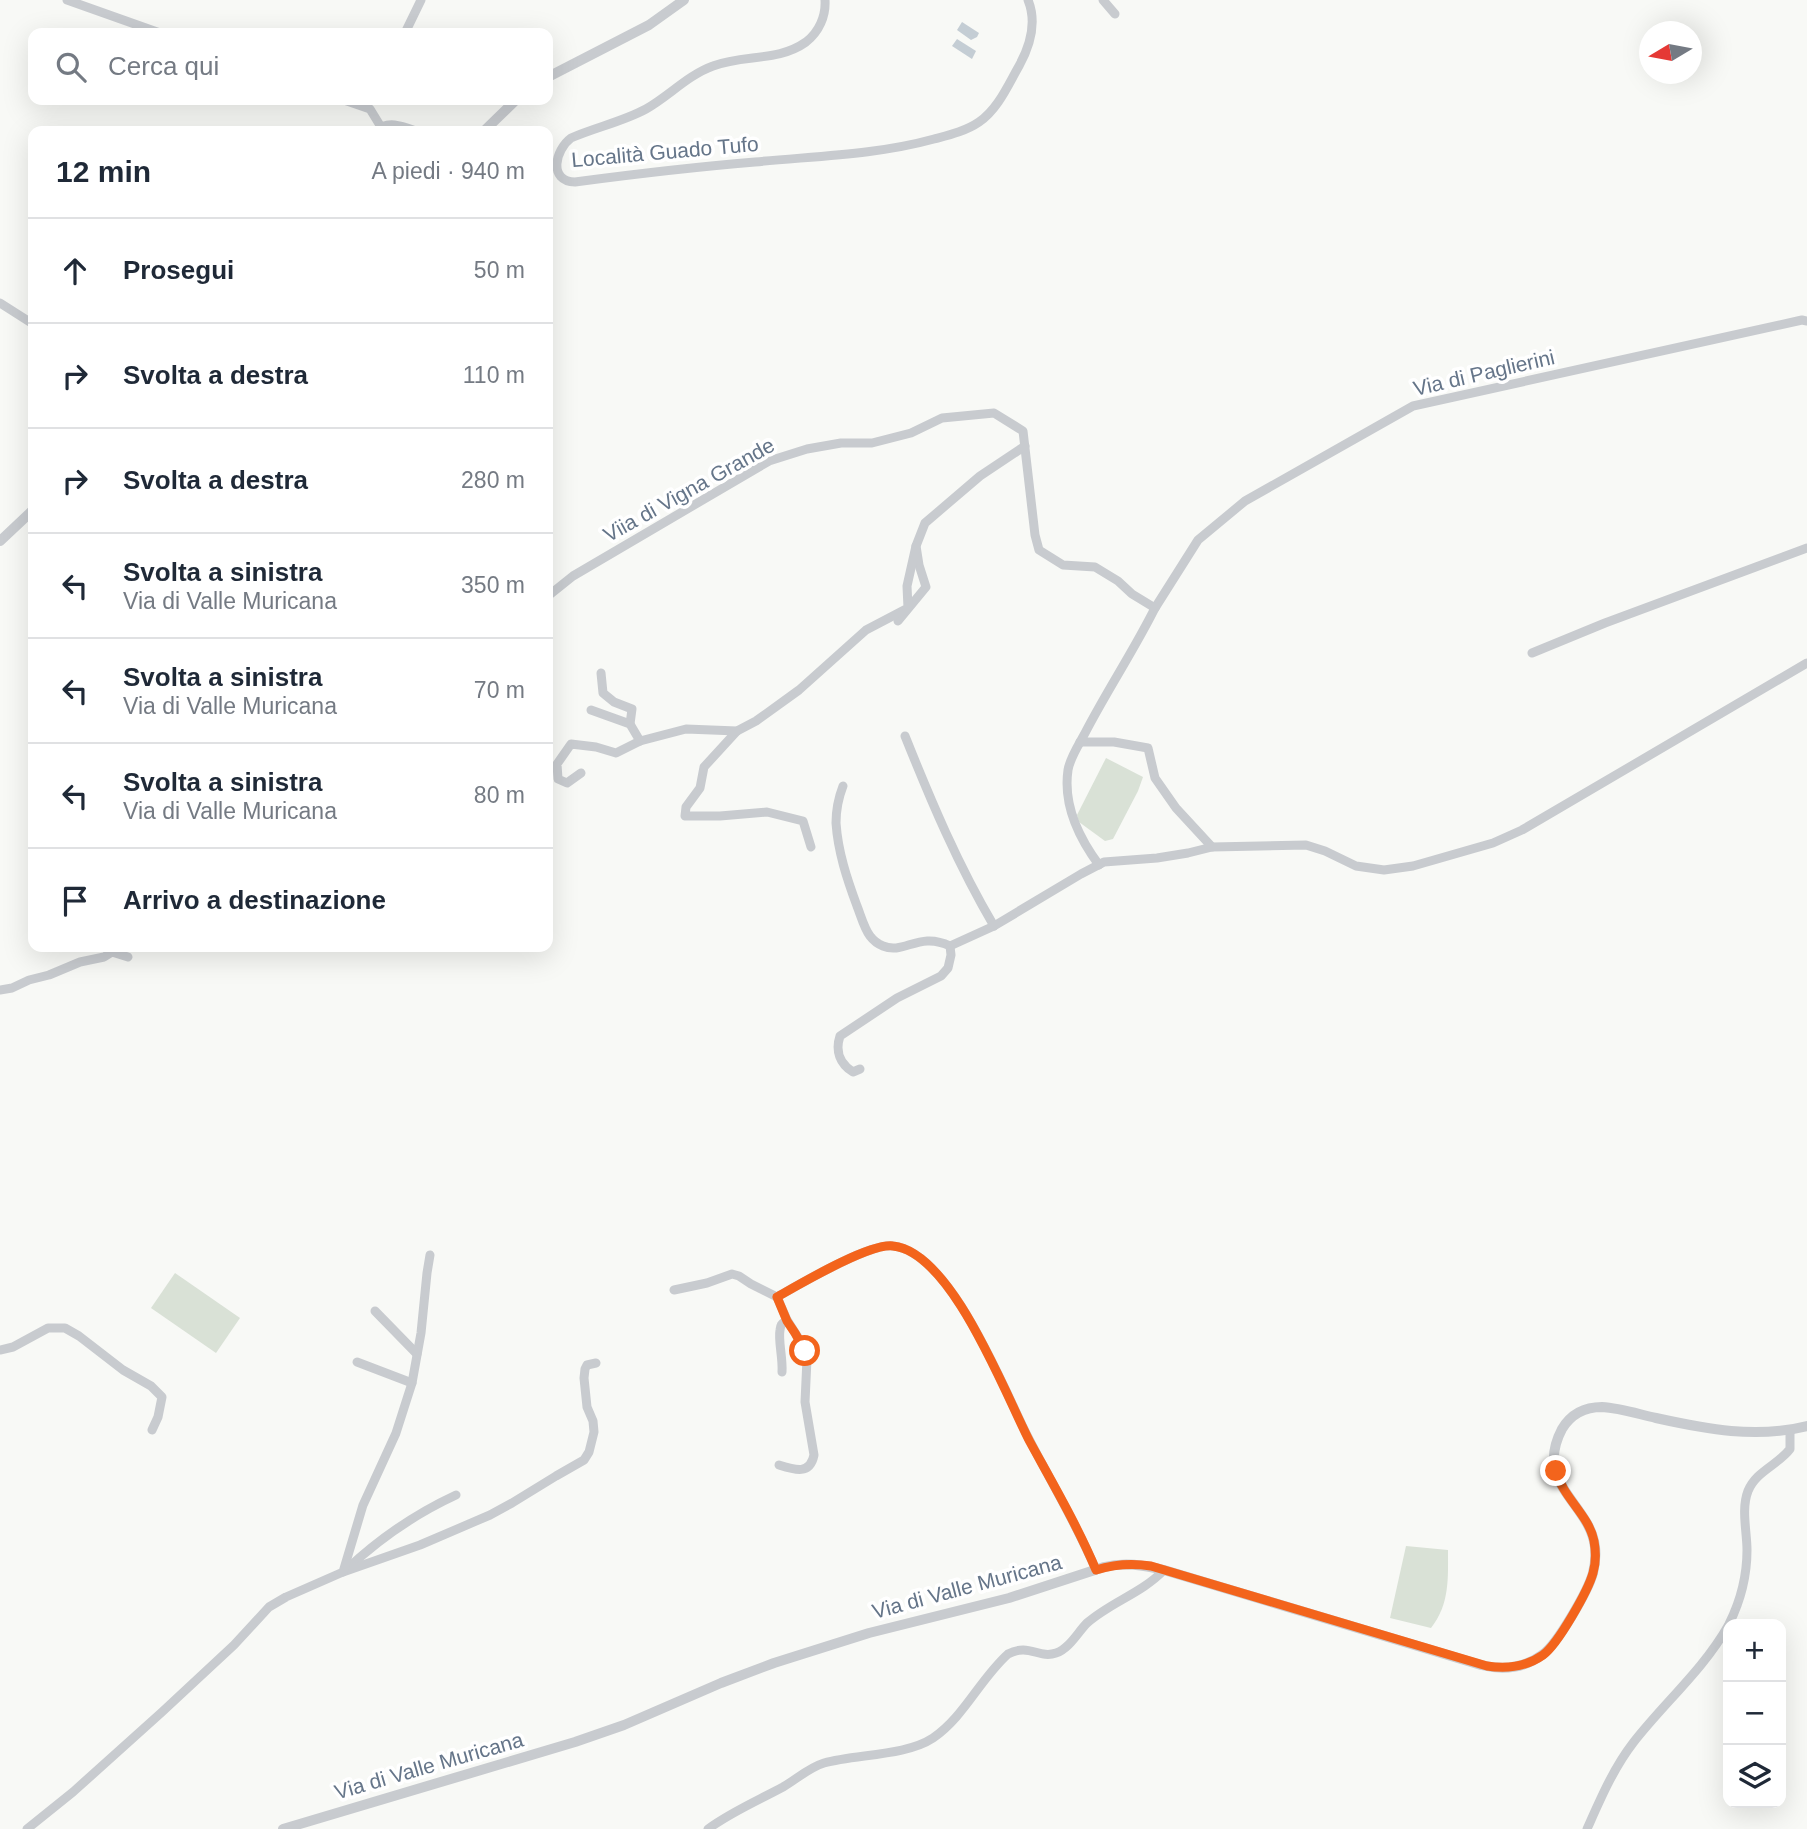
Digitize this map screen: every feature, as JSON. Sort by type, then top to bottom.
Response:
[{"type":"street","points":[[67,0],[146,28]]},
{"type":"street","points":[[407,28],[421,0]]},
{"type":"street","points":[[553,74],[641,29],[684,0]]},
{"type":"street","name":"Località Guado Tufo","points":[[825,0],[820,25],[812,37],[799,46],[769,57],[731,61],[714,66],[694,76],[639,113],[571,138],[559,154],[557,169],[560,176],[565,181],[575,183],[689,168],[873,151],[921,142],[968,128],[993,108],[1026,52],[1032,23],[1028,0]]},
{"type":"street","points":[[1103,0],[1115,13]]},
{"type":"street","points":[[372,105],[378,126]]},
{"type":"street","points":[[489,126],[511,105]]},
{"type":"street","points":[[0,303],[28,321]]},
{"type":"street","name":"Via di Paglierini","points":[[1154,608],[1198,540],[1245,500],[1413,406],[1807,321]]},
{"type":"street","name":"Viia di Vigna Grande","points":[[553,592],[573,576],[769,461],[807,449],[841,443],[872,443],[911,433],[942,418],[994,412],[1023,431],[1039,550],[1063,565],[1095,567],[1154,608]]},
{"type":"street","points":[[908,608],[906,586],[925,523],[980,476],[1025,446]]},
{"type":"street","points":[[0,541],[28,515]]},
{"type":"street","points":[[898,621],[926,587],[916,546]]},
{"type":"street","points":[[1532,653],[1807,548]]},
{"type":"street","points":[[811,846],[803,821],[767,812],[685,816],[686,807],[700,788],[704,767],[737,731],[756,721],[799,690],[866,631],[908,608]]},
{"type":"street","points":[[1099,865],[1076,826],[1067,788],[1068,767],[1102,699],[1139,640],[1154,608]]},
{"type":"street","points":[[950,946],[994,926],[1104,862],[1188,853],[1212,847],[1306,845],[1356,866],[1384,870],[1413,866],[1493,843],[1522,830],[1807,663]]},
{"type":"street","points":[[601,673],[603,693],[614,702],[632,709],[630,724],[640,741]]},
{"type":"street","points":[[591,710],[630,724]]},
{"type":"street","points":[[581,773],[567,783],[558,779],[557,764],[570,744],[617,753],[640,741],[686,729],[737,731]]},
{"type":"street","points":[[905,736],[957,858],[994,926]]},
{"type":"street","points":[[1080,742],[1148,748],[1155,778],[1176,808],[1212,847]]},
{"type":"street","points":[[843,786],[837,802],[836,822],[842,862],[871,937],[881,946],[893,948],[921,940],[940,941],[950,946]]},
{"type":"street","points":[[860,1069],[853,1072],[842,1062],[837,1052],[840,1036],[887,1004],[941,976],[948,968],[950,946]]},
{"type":"street","points":[[102,952],[104,957]]},
{"type":"street","points":[[0,990],[113,953],[128,957]]},
{"type":"street","points":[[777,1297],[820,1273],[880,1246],[903,1248],[924,1260],[943,1280],[978,1336],[1031,1444],[1069,1511],[1096,1570]]},
{"type":"street","points":[[343,1572],[363,1505],[393,1441],[412,1383],[430,1255]]},
{"type":"street","points":[[674,1290],[732,1274],[777,1297],[807,1359],[805,1402],[814,1455],[812,1463],[806,1468],[795,1469],[779,1465]]},
{"type":"street","points":[[375,1311],[417,1354]]},
{"type":"street","points":[[782,1372],[780,1329],[782,1323],[787,1321]]},
{"type":"street","points":[[0,1350],[13,1347],[48,1328],[65,1328],[162,1397],[152,1430]]},
{"type":"street","points":[[357,1362],[412,1383]]},
{"type":"street","points":[[27,1829],[84,1783],[162,1712],[269,1607],[343,1572],[410,1549],[490,1515],[584,1460],[589,1452],[594,1430],[587,1407],[584,1371],[587,1365],[596,1363]]},
{"type":"street","name":"Via di Valle Muricana","points":[[284,1829],[575,1742],[624,1725],[759,1668],[869,1633],[1009,1598],[1115,1565],[1133,1564],[1164,1570],[1480,1665],[1500,1668],[1516,1666],[1540,1657],[1552,1647],[1581,1599],[1593,1573],[1595,1550],[1592,1534],[1562,1487],[1556,1471],[1555,1458],[1559,1438],[1573,1416],[1588,1408],[1602,1406],[1717,1430],[1760,1433],[1807,1426]]},
{"type":"street","points":[[1731,1619],[1739,1600],[1747,1559],[1746,1494],[1759,1475],[1788,1452],[1791,1444],[1790,1430]]},
{"type":"street","points":[[343,1572],[376,1542],[419,1513],[456,1494]]},
{"type":"street","points":[[708,1829],[817,1765],[911,1747],[930,1740],[945,1728],[1008,1654],[1021,1650],[1049,1654],[1060,1651],[1090,1620],[1140,1590],[1164,1570]]},
{"type":"street","points":[[1587,1829],[1629,1748],[1709,1656],[1723,1634]]},
{"type":"shaded area","points":[[962,22],[979,33],[977,37],[971,40],[957,30]]},
{"type":"shaded area","points":[[957,39],[976,51],[972,59],[952,46]]},
{"type":"shaded area","points":[[1106,758],[1143,777],[1113,839],[1105,841],[1079,822],[1077,815]]},
{"type":"shaded area","points":[[175,1273],[240,1318],[216,1353],[151,1308]]},
{"type":"shaded area","points":[[1406,1546],[1448,1550],[1445,1600],[1431,1628],[1390,1618]]},
{"type":"route","points":[[805,1351],[787,1321],[777,1297],[820,1273],[877,1247],[899,1247],[914,1252],[943,1280],[972,1326],[1031,1444],[1072,1518],[1096,1570],[1120,1564],[1151,1566],[1487,1666],[1516,1666],[1546,1653],[1581,1599],[1593,1573],[1594,1539],[1588,1525],[1562,1487],[1556,1471]]}]
